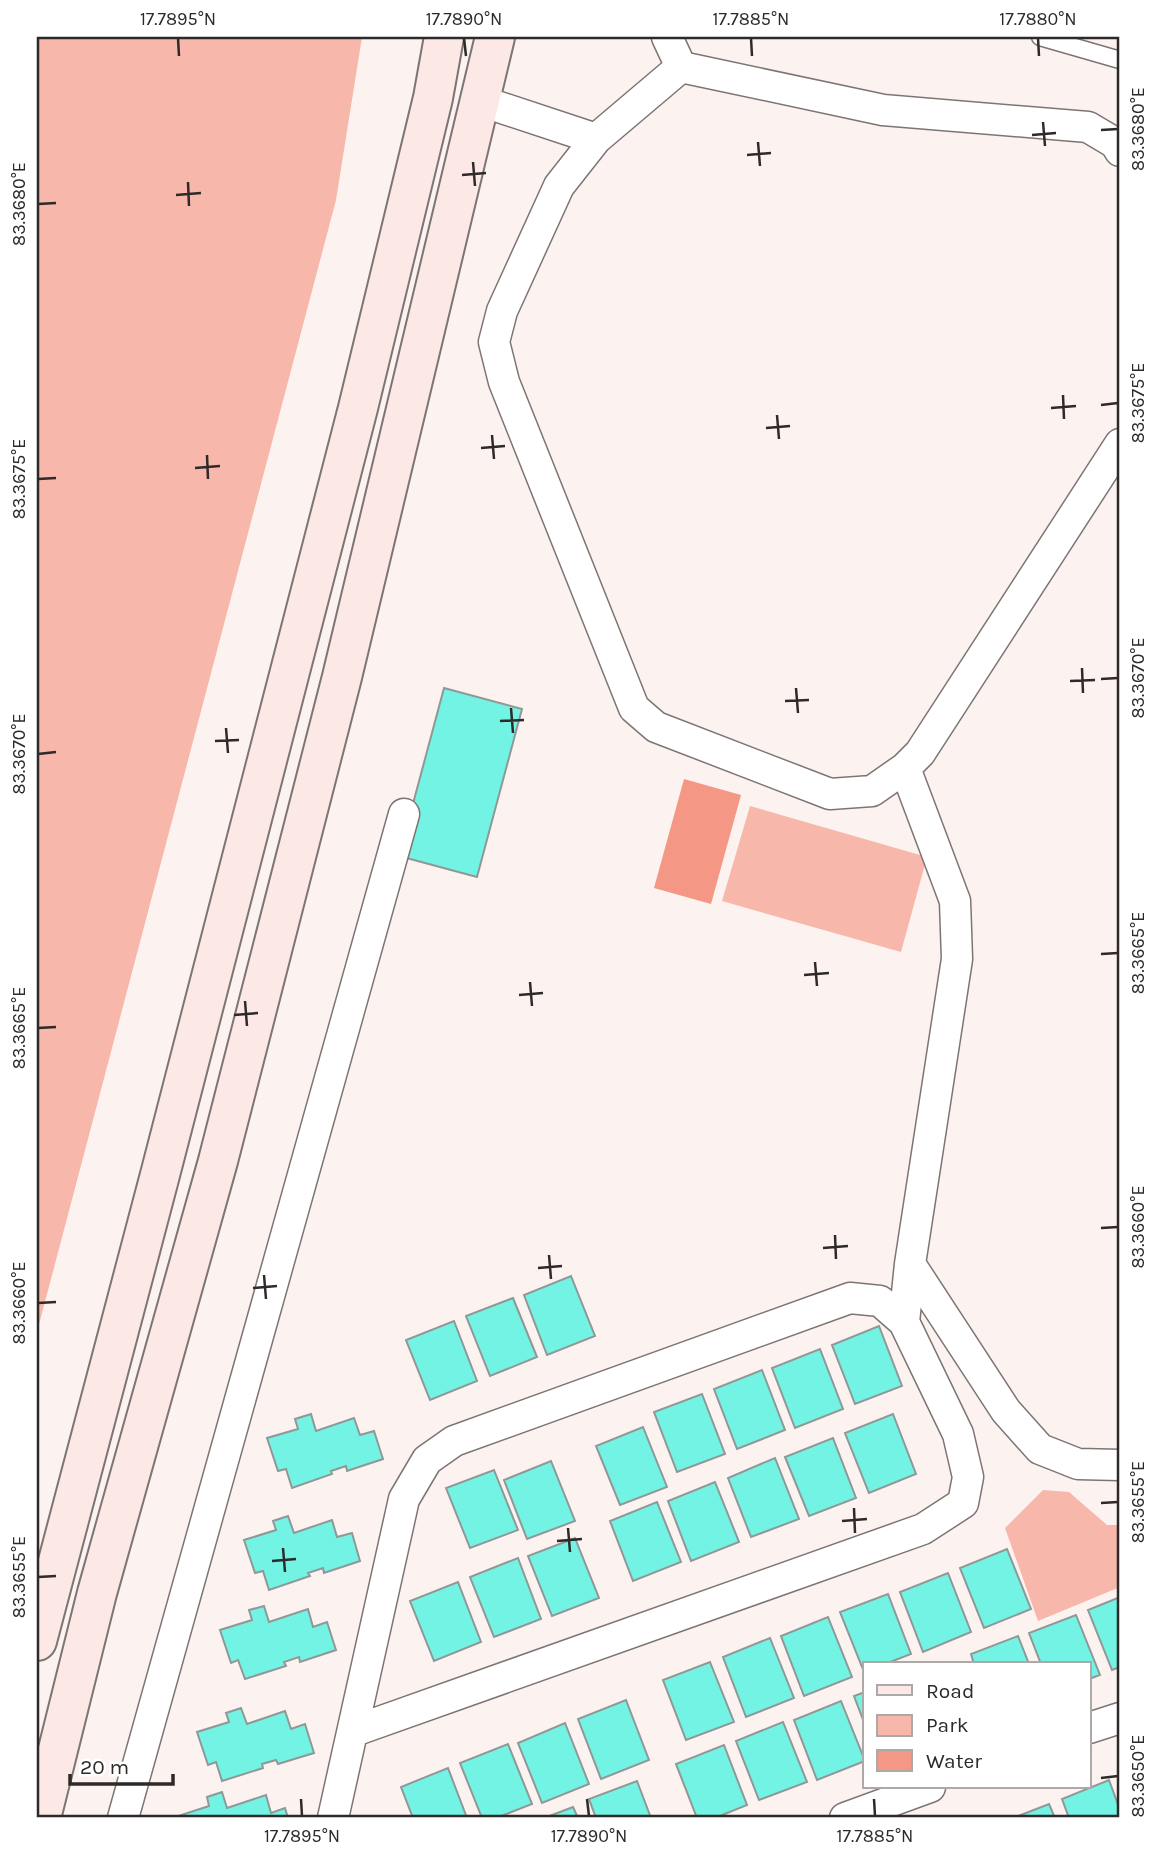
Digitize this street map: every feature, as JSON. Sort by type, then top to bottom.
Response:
[{"type":"street","points":[[38,1631],[161,1171],[358,408],[433,98],[444,37]]},
{"type":"street","points":[[41,1818],[97,1593],[218,1161],[342,677],[495,37]]},
{"type":"street","points":[[667,37],[681,67]]},
{"type":"street","points":[[681,67],[596,139],[559,186],[502,311],[494,342],[504,382],[634,708],[656,727],[830,794],[872,791],[905,768],[920,753],[1120,444]]},
{"type":"street","points":[[681,67],[883,110],[1088,127],[1115,143],[1120,151]]},
{"type":"street","points":[[481,101],[596,139]]},
{"type":"street","points":[[904,1322],[910,1264],[957,959],[955,901],[905,768]]},
{"type":"street","points":[[122,1818],[404,814]]},
{"type":"street","points":[[910,1264],[1006,1411],[1040,1449],[1078,1464],[1120,1465]]},
{"type":"street","points":[[333,1818],[404,1499],[427,1460],[454,1441],[850,1298],[880,1301],[904,1322],[958,1434],[968,1477],[963,1503],[923,1529],[354,1731]]},
{"type":"street","points":[[1090,1728],[1120,1718]]},
{"type":"street","points":[[845,1818],[927,1788]]},
{"type":"lane","points":[[1043,37],[1120,60]]},
{"type":"green space","points":[[37,37],[362,37],[336,200],[37,1332]]},
{"type":"green space","points":[[750,806],[927,857],[901,952],[722,901]]},
{"type":"green space","points":[[1043,1490],[1069,1492],[1107,1525],[1120,1525],[1120,1587],[1038,1621],[1005,1528]]},
{"type":"water","points":[[684,779],[741,795],[711,904],[654,888]]},
{"type":"building","points":[[444,688],[522,709],[477,877],[399,856]]},
{"type":"building","points":[[571,1276],[595,1336],[547,1355],[524,1295]]},
{"type":"building","points":[[513,1298],[537,1357],[490,1376],[466,1316]]},
{"type":"building","points":[[454,1321],[477,1381],[430,1400],[406,1340]]},
{"type":"building","points":[[879,1326],[902,1386],[855,1404],[832,1345]]},
{"type":"building","points":[[820,1349],[843,1409],[795,1428],[772,1368]]},
{"type":"building","points":[[762,1370],[785,1430],[737,1449],[714,1389]]},
{"type":"building","points":[[702,1394],[725,1454],[677,1472],[654,1412]]},
{"type":"building","points":[[311,1414],[316,1431],[354,1418],[360,1435],[374,1431],[383,1459],[347,1471],[346,1466],[331,1471],[332,1474],[292,1488],[286,1469],[278,1471],[267,1438],[298,1429],[295,1419]]},
{"type":"building","points":[[893,1414],[916,1474],[869,1493],[845,1433]]},
{"type":"building","points":[[643,1427],[667,1487],[620,1505],[596,1446]]},
{"type":"building","points":[[833,1438],[856,1498],[809,1516],[785,1457]]},
{"type":"building","points":[[775,1458],[799,1519],[751,1537],[728,1478]]},
{"type":"building","points":[[551,1461],[575,1521],[527,1539],[504,1480]]},
{"type":"building","points":[[494,1470],[518,1530],[470,1548],[446,1488]]},
{"type":"building","points":[[715,1482],[739,1542],[691,1561],[668,1501]]},
{"type":"building","points":[[657,1502],[681,1562],[633,1581],[610,1521]]},
{"type":"building","points":[[288,1516],[294,1533],[332,1520],[337,1537],[352,1533],[360,1561],[324,1573],[323,1568],[308,1573],[310,1576],[269,1590],[263,1571],[255,1573],[244,1540],[276,1530],[273,1521]]},
{"type":"building","points":[[575,1538],[599,1598],[552,1616],[528,1556]]},
{"type":"building","points":[[1007,1549],[1031,1609],[984,1628],[960,1568]]},
{"type":"building","points":[[518,1558],[541,1619],[494,1637],[470,1577]]},
{"type":"building","points":[[948,1573],[971,1632],[923,1652],[900,1592]]},
{"type":"building","points":[[458,1582],[481,1642],[434,1661],[410,1601]]},
{"type":"building","points":[[888,1594],[911,1654],[890,1662],[863,1662],[863,1670],[840,1612]]},
{"type":"building","points":[[1120,1597],[1120,1667],[1112,1670],[1088,1610]]},
{"type":"building","points":[[264,1606],[269,1622],[308,1609],[313,1627],[327,1622],[336,1650],[300,1662],[299,1657],[284,1662],[286,1666],[245,1679],[238,1660],[231,1663],[220,1630],[252,1620],[249,1610]]},
{"type":"building","points":[[1076,1615],[1100,1675],[1090,1679],[1090,1662],[1040,1662],[1029,1633]]},
{"type":"building","points":[[828,1617],[852,1677],[804,1696],[781,1636]]},
{"type":"building","points":[[1018,1636],[1028,1662],[973,1662],[971,1654]]},
{"type":"building","points":[[770,1638],[794,1698],[746,1717],[723,1657]]},
{"type":"building","points":[[710,1662],[734,1722],[686,1740],[663,1680]]},
{"type":"building","points":[[863,1693],[863,1720],[854,1696]]},
{"type":"building","points":[[626,1700],[649,1760],[601,1779],[578,1719]]},
{"type":"building","points":[[841,1701],[863,1762],[817,1780],[794,1720]]},
{"type":"building","points":[[241,1708],[247,1724],[285,1711],[291,1729],[305,1724],[314,1753],[278,1764],[276,1760],[262,1764],[263,1768],[222,1781],[216,1762],[208,1765],[197,1732],[229,1722],[226,1713]]},
{"type":"building","points":[[783,1722],[807,1782],[759,1800],[736,1741]]},
{"type":"building","points":[[565,1723],[589,1784],[542,1803],[518,1743]]},
{"type":"building","points":[[508,1744],[532,1804],[496,1818],[482,1818],[460,1763]]},
{"type":"building","points":[[724,1745],[747,1805],[715,1818],[697,1818],[676,1764]]},
{"type":"building","points":[[448,1768],[467,1818],[413,1818],[401,1787]]},
{"type":"building","points":[[1109,1780],[1120,1810],[1120,1818],[1069,1818],[1062,1799]]},
{"type":"building","points":[[637,1781],[651,1818],[596,1818],[589,1799]]},
{"type":"building","points":[[222,1792],[227,1808],[266,1795],[271,1813],[285,1808],[288,1818],[179,1818],[178,1816],[209,1806],[207,1797]]},
{"type":"building","points":[[1049,1804],[1055,1818],[1013,1818]]},
{"type":"building","points":[[573,1807],[578,1818],[544,1818]]}]
